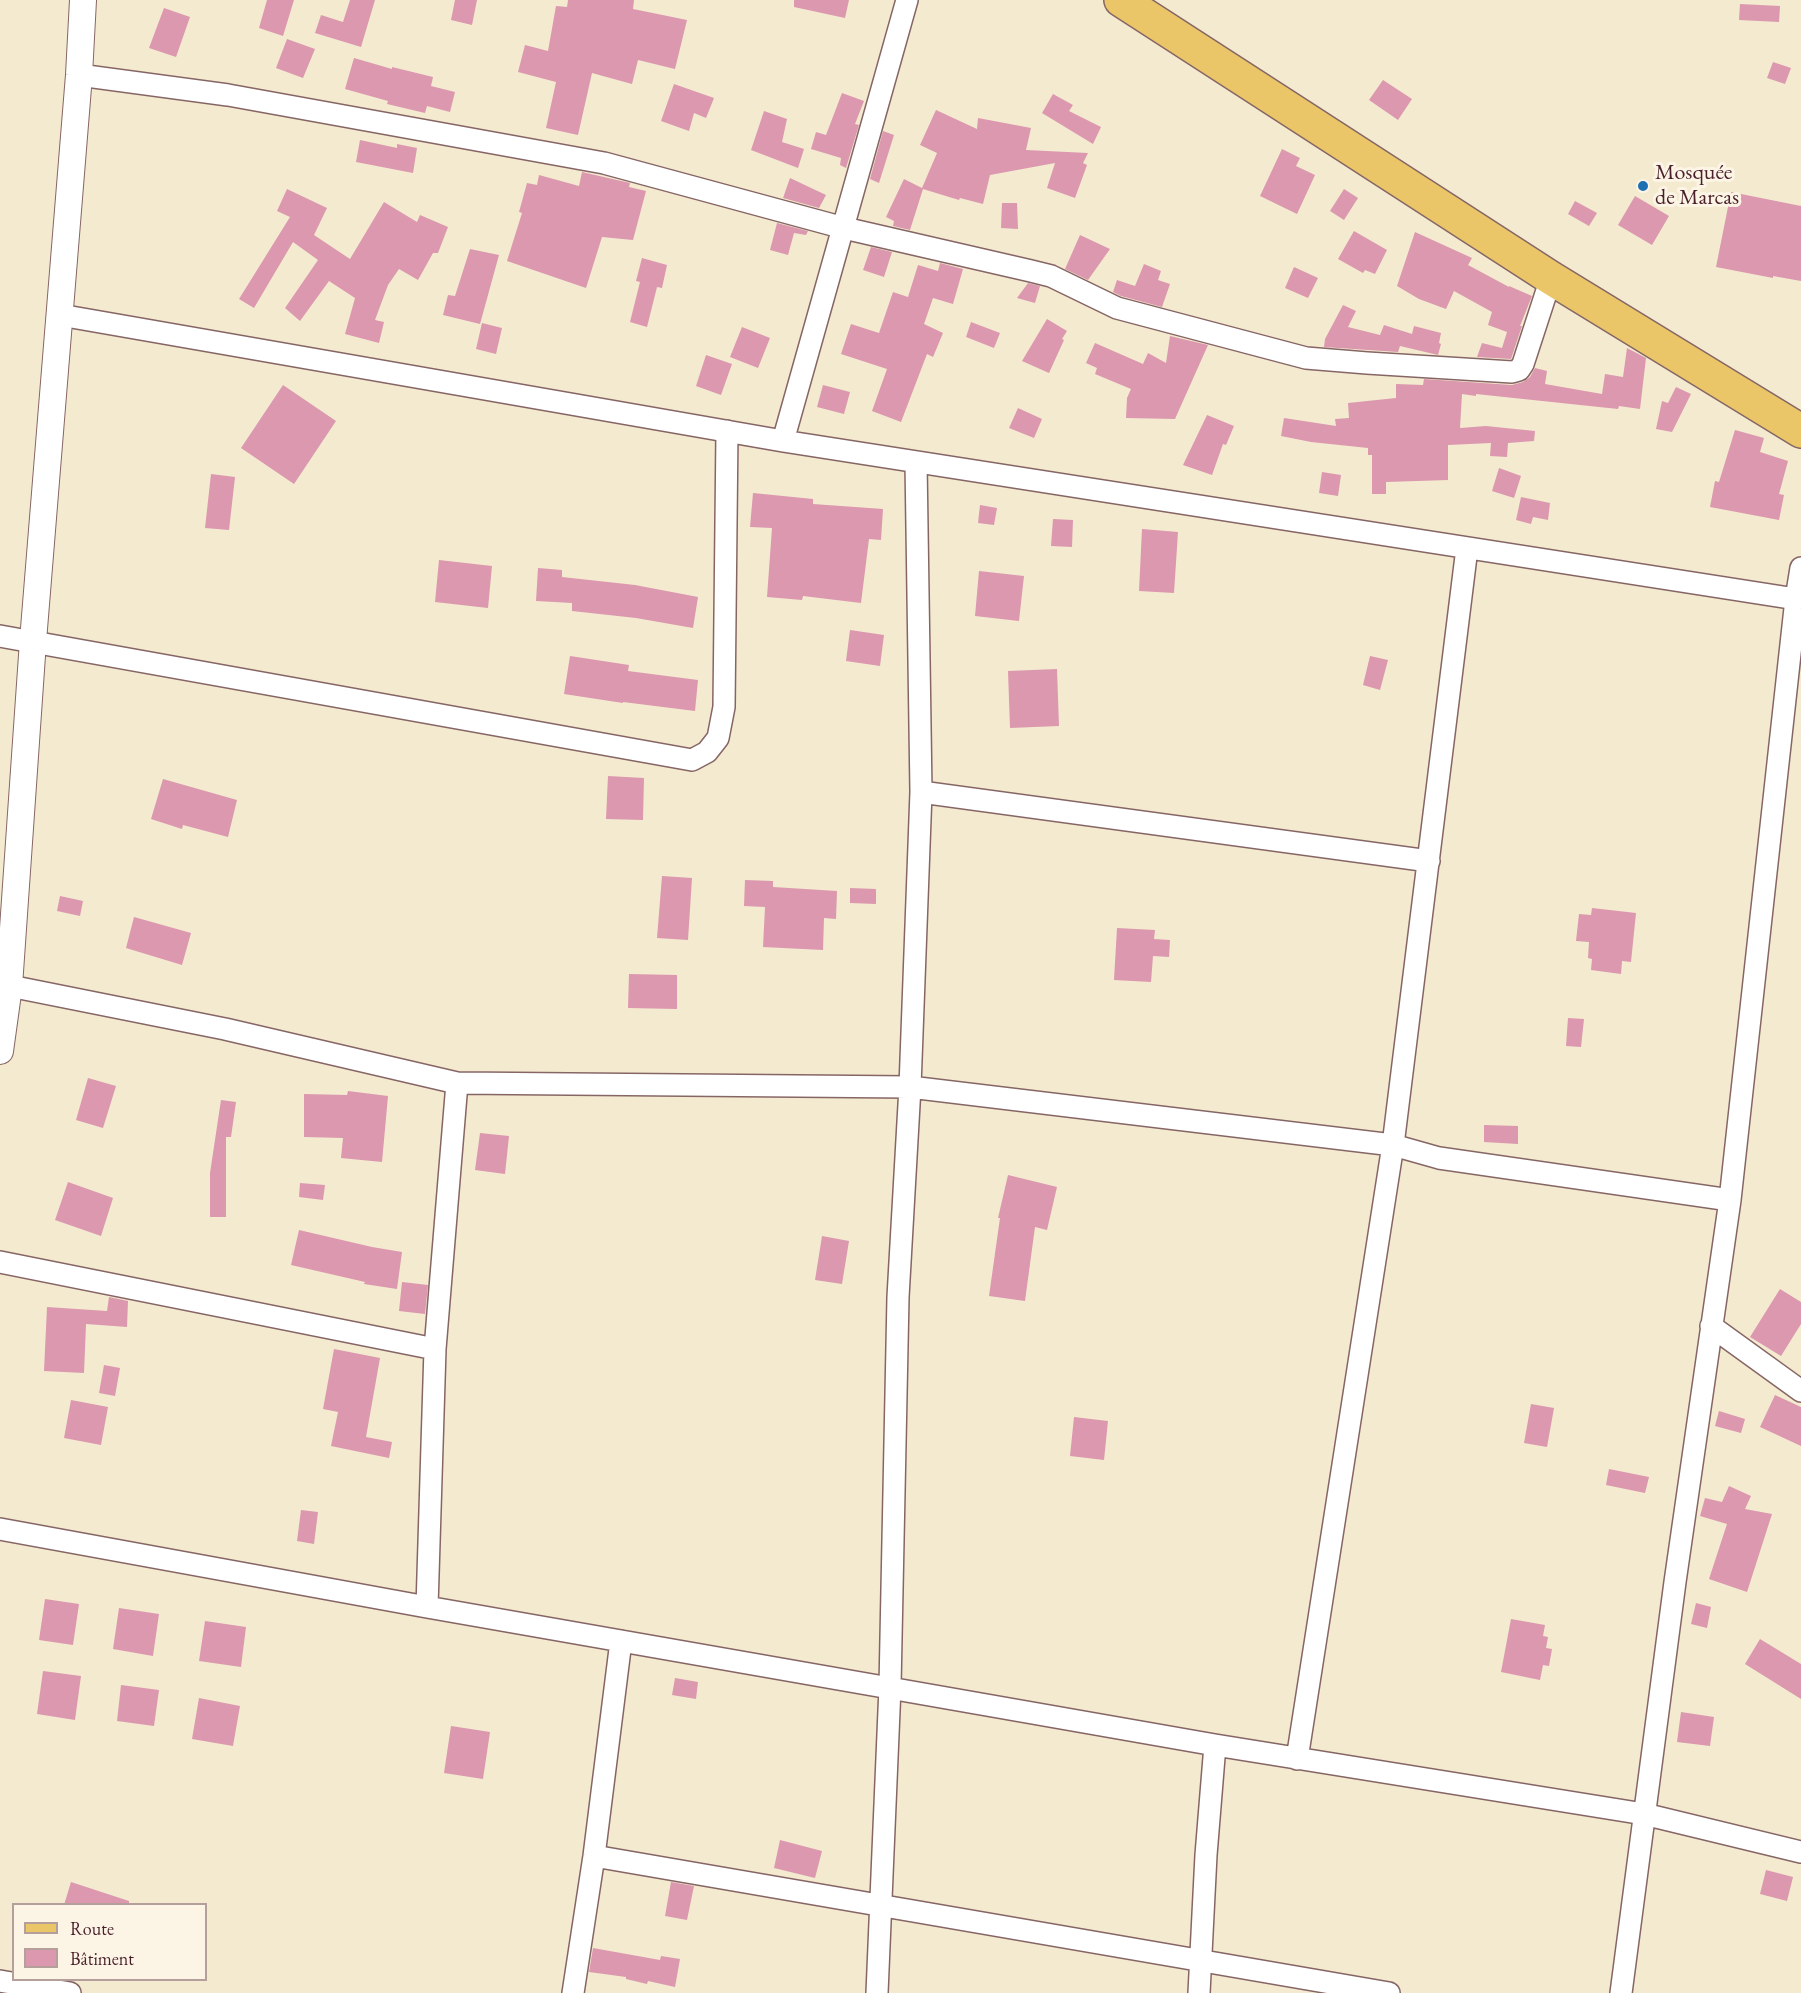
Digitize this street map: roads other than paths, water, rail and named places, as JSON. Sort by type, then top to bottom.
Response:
[{"type":"main road","points":[[1121,0],[1551,278],[1801,431]]},
{"type":"street","points":[[0,1051],[79,75],[83,0]]},
{"type":"street","points":[[783,441],[907,0]]},
{"type":"street","points":[[79,75],[228,95],[604,163],[844,228],[1051,276],[1117,308],[1306,358],[1504,372],[1519,370],[1551,278]]},
{"type":"street","points":[[60,315],[783,441],[1796,599]]},
{"type":"street","points":[[0,636],[692,760],[707,752],[718,738],[724,707],[727,431]]},
{"type":"street","points":[[878,1993],[890,1687],[898,1297],[910,1087],[921,792],[916,462]]},
{"type":"street","points":[[1297,1759],[1393,1145],[1467,548]]},
{"type":"street","points":[[1621,1993],[1730,1200],[1801,568]]},
{"type":"street","points":[[921,792],[1429,861]]},
{"type":"street","points":[[5,985],[225,1029],[457,1083],[910,1087],[1393,1145],[1439,1158],[1730,1200]]},
{"type":"street","points":[[427,1607],[435,1349],[457,1083]]},
{"type":"street","points":[[0,1262],[435,1349]]},
{"type":"street","points":[[1711,1326],[1801,1391]]},
{"type":"street","points":[[0,1529],[427,1607],[1215,1745],[1644,1814],[1801,1852]]},
{"type":"street","points":[[573,1993],[594,1856],[621,1641]]},
{"type":"street","points":[[1199,1993],[1206,1856],[1215,1745]]},
{"type":"street","points":[[594,1856],[1389,1993]]},
{"type":"street","points":[[0,1981],[70,1993]]},
{"type":"place","name":"Mosquée de Marcas","points":[[1643,186]]}]
